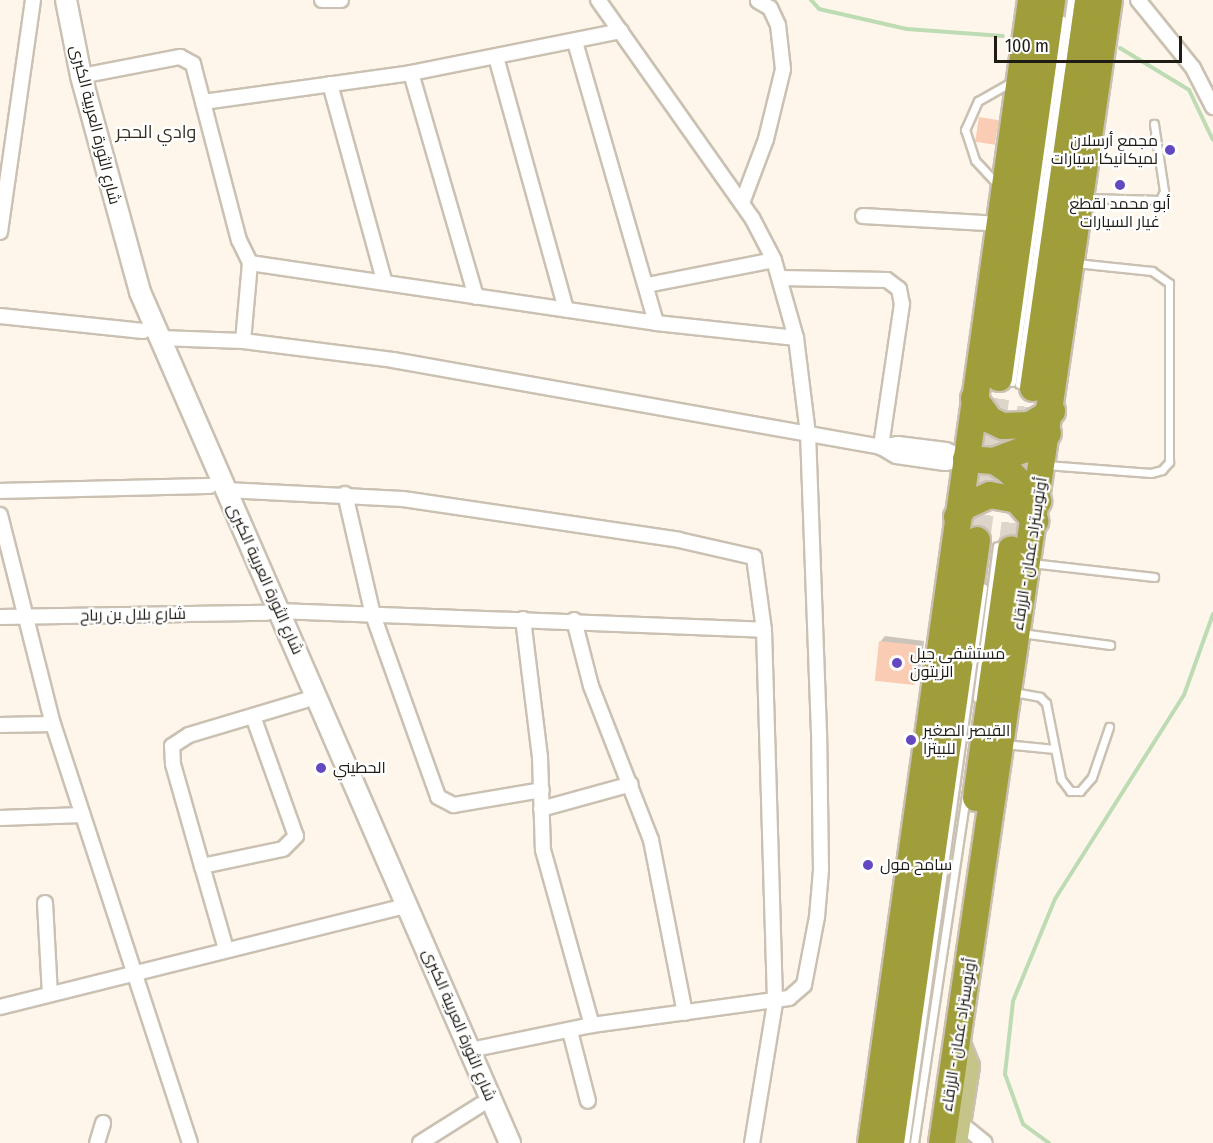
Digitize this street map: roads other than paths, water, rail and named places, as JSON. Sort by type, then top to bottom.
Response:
[{"type":"highway","points":[[871,1143],[1030,0]]},
{"type":"highway","points":[[1016,383],[1052,0]]},
{"type":"highway","points":[[1016,383],[1088,0]]},
{"type":"highway","name":"أوتوستراد عمان - الزرقاء","points":[[891,1143],[1001,548],[1036,511],[1109,0]]},
{"type":"highway","points":[[974,398],[980,410],[1003,426],[1050,422]]},
{"type":"highway","points":[[994,462],[1050,422]]},
{"type":"highway","points":[[966,459],[994,462],[1019,478],[1036,511]]},
{"type":"highway","points":[[957,517],[977,498],[1004,495],[1036,511]]},
{"type":"highway","name":"أوتوستراد عمان - الزرقاء","points":[[942,1143],[1018,632],[1001,548]]},
{"type":"highway","name":"أوتوستراد عمان - الزرقاء","points":[[927,1143],[1001,548]]},
{"type":"main road","name":"شارع الثورة العربية الكبرى","points":[[56,0],[114,243],[151,334],[401,905],[496,1143]]},
{"type":"main road","name":"شارع الثورة العربية الكبرى","points":[[66,0],[81,76],[151,334]]},
{"type":"main road","name":"شارع الثورة العربية الكبرى","points":[[273,612],[306,700],[470,1050],[510,1143]]},
{"type":"main road","points":[[957,1133],[968,1066],[958,1041]]},
{"type":"street","points":[[0,232],[33,0]]},
{"type":"street","points":[[322,0],[341,0]]},
{"type":"street","points":[[470,1050],[592,1025],[775,1003],[789,998],[804,985],[821,870],[807,434],[796,338],[774,260],[742,203],[598,0]]},
{"type":"street","points":[[1138,0],[1193,68],[1213,106]]},
{"type":"street","points":[[742,203],[766,139],[783,69],[778,25],[770,8],[759,1]]},
{"type":"street","points":[[203,102],[411,73],[621,31]]},
{"type":"street","points":[[575,42],[647,285],[656,323]]},
{"type":"street","points":[[81,76],[187,57],[193,64],[239,240],[250,263],[243,341]]},
{"type":"street","points":[[496,57],[566,309]]},
{"type":"street","points":[[411,73],[476,297]]},
{"type":"street","points":[[330,84],[385,283]]},
{"type":"street","points":[[863,216],[1000,224]]},
{"type":"street","points":[[647,285],[774,260]]},
{"type":"street","points":[[250,263],[656,323],[796,338]]},
{"type":"street","points":[[780,278],[887,280],[899,289],[902,304],[881,447]]},
{"type":"street","points":[[0,316],[151,334],[243,341],[437,367],[881,447],[898,444],[946,450],[966,459]]},
{"type":"street","points":[[0,491],[218,488],[345,494],[403,499],[751,554],[758,566],[764,630],[775,1003],[752,1143]]},
{"type":"street","points":[[345,494],[373,615],[406,713],[442,803],[454,805],[542,790]]},
{"type":"street","points":[[0,515],[53,724],[190,1143]]},
{"type":"street","name":"شارع بلال بن رباح","points":[[0,617],[273,612],[574,620],[764,630]]},
{"type":"street","points":[[523,619],[542,790],[541,809],[547,869],[592,1025]]},
{"type":"street","points":[[574,620],[591,686],[631,784],[654,852],[685,1013]]},
{"type":"street","points":[[226,949],[173,764],[172,746],[189,735],[254,719],[306,700]]},
{"type":"street","points":[[202,866],[284,849],[296,836],[254,719]]},
{"type":"street","points":[[0,725],[53,724]]},
{"type":"street","points":[[541,809],[631,784]]},
{"type":"street","points":[[0,818],[82,815]]},
{"type":"street","points":[[45,903],[50,994]]},
{"type":"street","points":[[0,1008],[134,971],[401,905]]},
{"type":"street","points":[[570,1031],[588,1101]]},
{"type":"street","points":[[420,1143],[480,1105]]},
{"type":"street","points":[[97,1143],[103,1123]]},
{"type":"street","points":[[957,1133],[985,1143]]},
{"type":"lane","points":[[1016,383],[1064,0]]},
{"type":"lane","points":[[1016,383],[1071,0]]},
{"type":"lane","points":[[1004,192],[975,160],[965,130],[978,101],[1020,78]]},
{"type":"lane","points":[[1082,198],[1160,200],[1164,191],[1154,124]]},
{"type":"lane","points":[[1044,465],[1157,472],[1166,467],[1169,457],[1169,283],[1152,271],[1073,263]]},
{"type":"lane","points":[[1001,548],[1154,577]]},
{"type":"lane","points":[[976,706],[1001,548]]},
{"type":"lane","points":[[905,1143],[1001,548]]},
{"type":"lane","points":[[1018,632],[1110,645]]},
{"type":"lane","points":[[1010,692],[1043,699],[1063,784],[1070,791],[1080,791],[1092,777],[1109,728]]},
{"type":"lane","points":[[1002,744],[1055,749]]},
{"type":"lane","points":[[914,1143],[968,783]]},
{"type":"waterway","points":[[811,0],[819,9],[907,29],[1003,36]]},
{"type":"waterway","points":[[1120,48],[1189,90],[1213,140]]},
{"type":"waterway","points":[[1049,1143],[1023,1124],[1005,1074],[1013,1001],[1055,899],[1184,695],[1213,614]]},
{"type":"tunnel","points":[[977,540],[999,378]]},
{"type":"tunnel","points":[[1011,549],[1033,388]]},
{"type":"place","name":"مجمع أرسلان لميكانيكا سيارات","points":[[1170,150]]},
{"type":"place","name":"أبو محمد لقطع غيار السيارات","points":[[1120,185]]},
{"type":"place","name":"مستشفى جيل الزيتون","points":[[897,663]]},
{"type":"place","name":"القيصر الصغير للبيتزا","points":[[911,740]]},
{"type":"place","name":"الحطيني","points":[[321,768]]},
{"type":"place","name":"سامح مول","points":[[868,865]]},
{"type":"district","name":"وادي الحجر","points":[[156,132]]}]
